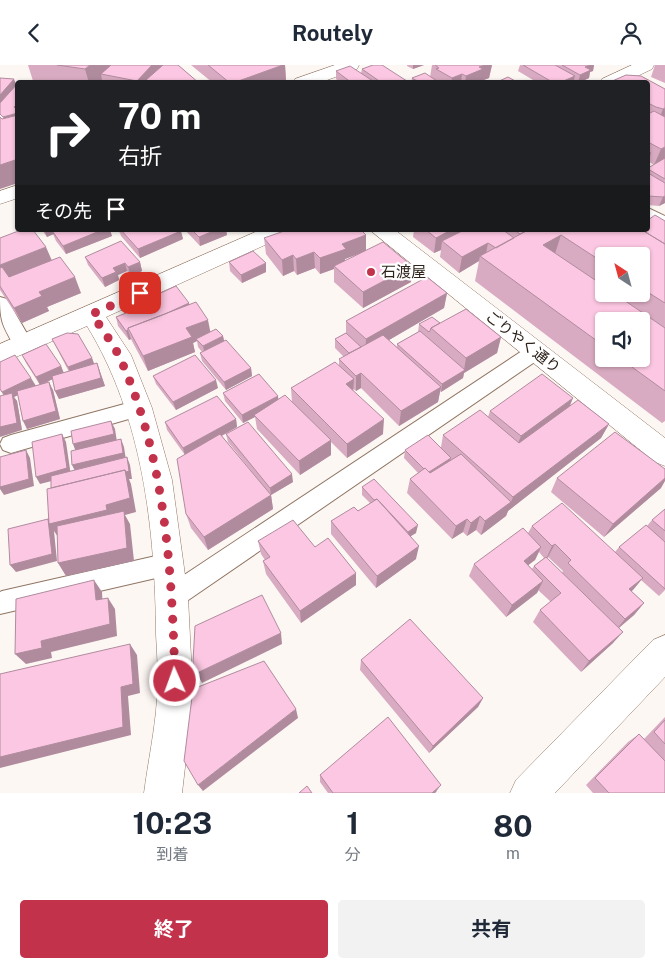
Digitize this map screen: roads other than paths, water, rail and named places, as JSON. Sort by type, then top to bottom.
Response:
[{"type":"street","points":[[309,80],[351,65]]},
{"type":"street","points":[[600,65],[622,80],[646,65]]},
{"type":"street","points":[[0,197],[15,192]]},
{"type":"street","points":[[0,355],[275,232]]},
{"type":"street","name":"ごりやく通り","points":[[384,232],[665,454]]},
{"type":"street","points":[[92,314],[118,355],[139,408],[158,481],[172,597],[176,698],[163,793]]},
{"type":"street","points":[[528,793],[665,652]]},
{"type":"lane","points":[[0,303],[23,344]]},
{"type":"lane","points":[[172,597],[535,352]]},
{"type":"lane","points":[[11,444],[139,408]]},
{"type":"lane","points":[[2,603],[168,565]]},
{"type":"place","name":"石渡屋","points":[[371,272]]}]
